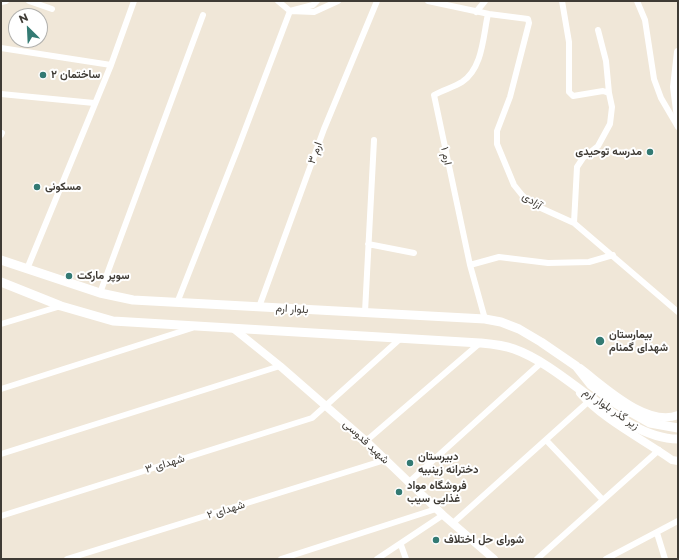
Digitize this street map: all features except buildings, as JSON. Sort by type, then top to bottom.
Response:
[{"type":"main road","name":"بلوار ارم","points":[[1,260],[100,293],[133,300],[485,319],[501,322],[520,329],[576,366]]},
{"type":"main road","name":"بلوار ارم","points":[[1,282],[61,306],[113,321],[480,343],[513,348],[542,362],[568,380]]},
{"type":"main road","name":"زیر گذر بلوار ارم","points":[[576,366],[591,385],[614,403],[650,423],[678,428]]},
{"type":"main road","name":"زیر گذر بلوار ارم","points":[[568,380],[626,422],[649,434],[678,440]]},
{"type":"street","points":[[1,2],[6,1]]},
{"type":"street","points":[[29,1],[52,9]]},
{"type":"street","points":[[27,268],[110,65],[134,1]]},
{"type":"street","points":[[278,1],[290,11],[314,12],[338,1]]},
{"type":"street","points":[[290,11],[313,5],[317,1]]},
{"type":"street","name":"ارم ۳","points":[[259,307],[324,129],[377,1]]},
{"type":"street","points":[[428,1],[488,14]]},
{"type":"street","points":[[476,12],[485,1]]},
{"type":"street","points":[[562,1],[569,42],[569,92],[573,96],[603,91],[609,93]]},
{"type":"street","points":[[637,1],[645,20],[654,79],[661,98],[678,127]]},
{"type":"street","points":[[177,303],[290,11]]},
{"type":"street","name":"آزادی","points":[[488,14],[528,19],[530,23],[510,98],[497,131],[497,144],[514,185],[532,204],[574,223],[678,312]]},
{"type":"street","name":"ارم ۱","points":[[485,319],[470,266],[434,95],[462,83],[473,71],[477,62],[488,14]]},
{"type":"street","points":[[100,293],[203,15]]},
{"type":"street","points":[[574,223],[577,167],[583,158],[598,146],[610,124],[612,107],[609,93],[606,60],[598,30]]},
{"type":"street","points":[[1,48],[110,65]]},
{"type":"street","points":[[678,52],[674,87],[678,118]]},
{"type":"street","points":[[1,94],[94,103]]},
{"type":"street","points":[[364,312],[374,140]]},
{"type":"street","points":[[368,244],[414,253]]},
{"type":"street","points":[[470,266],[499,257],[548,263],[589,262],[613,256]]},
{"type":"street","points":[[1,324],[61,306]]},
{"type":"street","points":[[1,389],[196,326]]},
{"type":"street","name":"شهید قدوسی","points":[[234,328],[366,441],[436,509],[494,559]]},
{"type":"street","name":"شهدای ۳","points":[[1,516],[312,418],[401,338]]},
{"type":"street","points":[[366,441],[480,343]]},
{"type":"street","points":[[408,483],[542,362]]},
{"type":"street","points":[[1,454],[280,366]]},
{"type":"street","points":[[576,366],[641,411],[657,417],[678,415]]},
{"type":"street","points":[[568,380],[588,402],[622,428],[676,462]]},
{"type":"street","points":[[453,523],[588,402]]},
{"type":"street","points":[[546,440],[603,500]]},
{"type":"street","points":[[537,559],[659,450]]},
{"type":"street","name":"شهدای ۲","points":[[67,559],[385,460]]},
{"type":"street","points":[[281,559],[436,509]]},
{"type":"street","points":[[377,559],[401,545],[443,515]]},
{"type":"street","points":[[606,559],[678,521]]},
{"type":"street","points":[[657,533],[666,559]]},
{"type":"street","points":[[401,545],[406,559]]},
{"type":"place","name":"ساختمان ۲","points":[[43,75]]},
{"type":"place","name":"مدرسه توحیدی","points":[[650,152]]},
{"type":"place","name":"مسکونی","points":[[37,187]]},
{"type":"place","name":"سوپر مارکت","points":[[69,276]]},
{"type":"place","name":"بیمارستان شهدای گمنام","points":[[600,341]]},
{"type":"place","name":"دبیرستان دخترانه زینبیه","points":[[410,463]]},
{"type":"place","name":"فروشگاه مواد غذایی سیب","points":[[399,492]]},
{"type":"place","name":"شورای حل اختلاف","points":[[436,540]]}]
